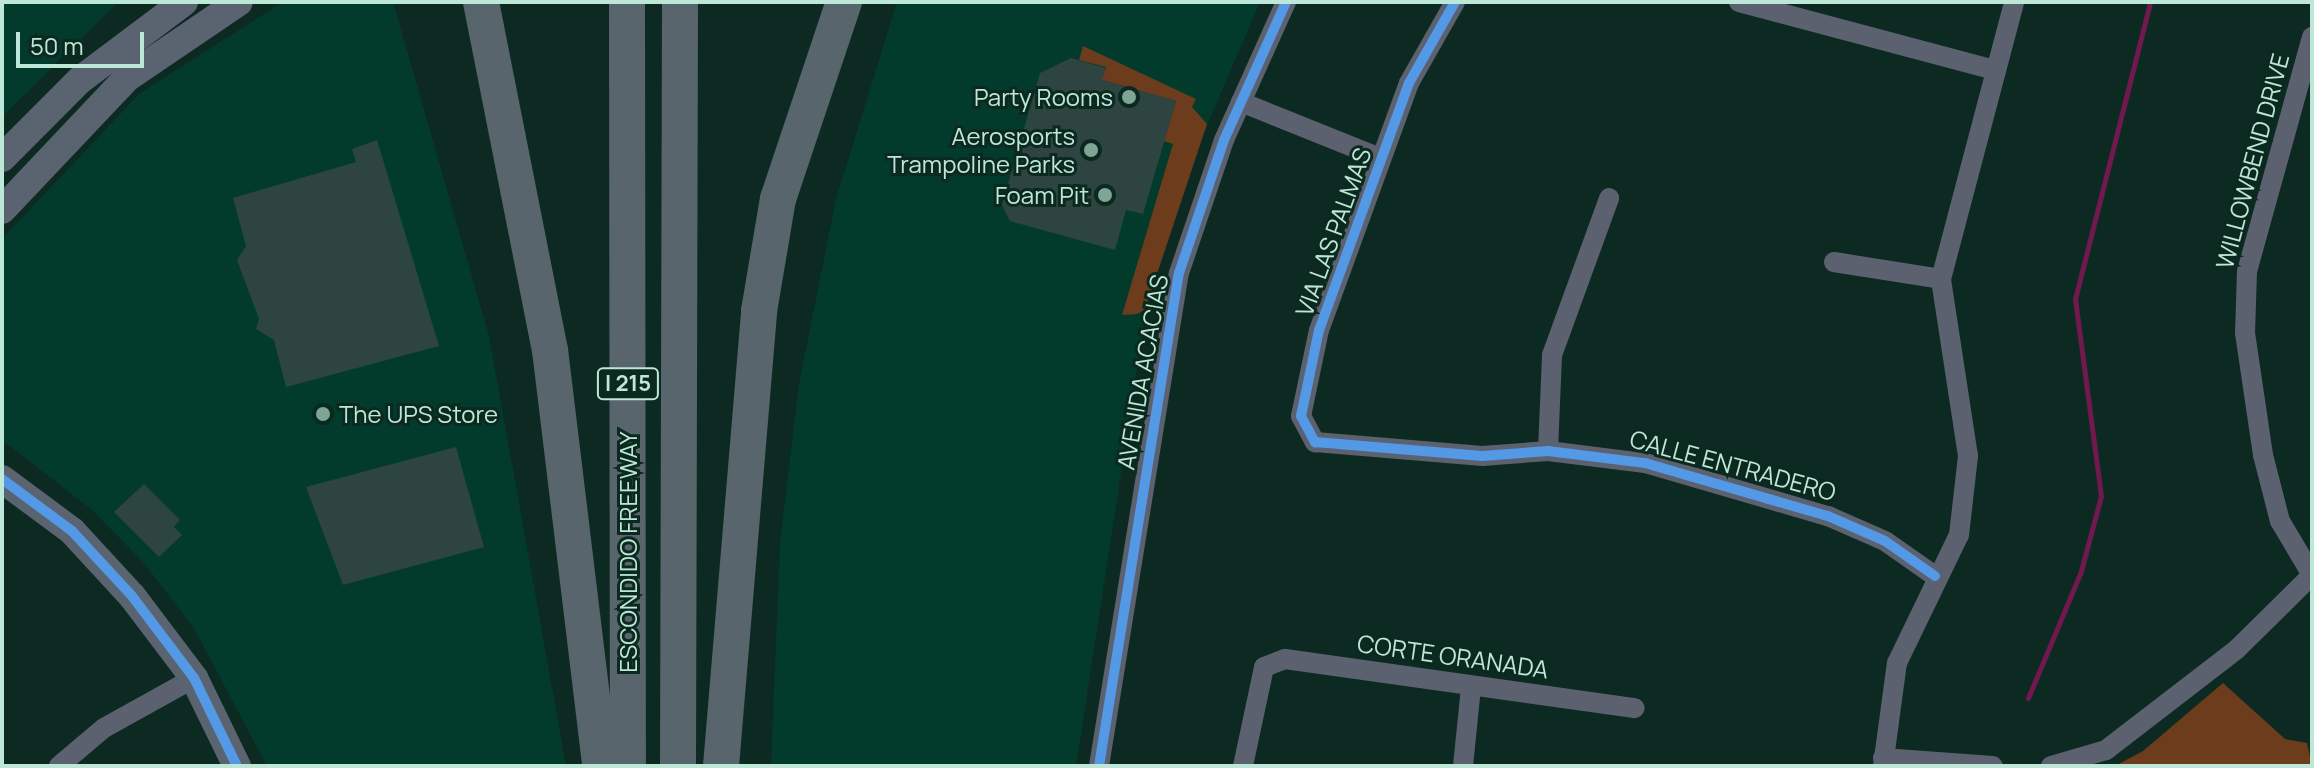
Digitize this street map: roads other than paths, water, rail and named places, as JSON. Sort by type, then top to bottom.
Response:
[{"type":"highway","points":[[481,2],[550,350],[600,766]]},
{"type":"highway","name":"ESCONDIDO FREEWAY","points":[[627,2],[628,766]]},
{"type":"highway","name":"I 215","points":[[678,766],[680,2]]},
{"type":"highway","points":[[721,766],[759,311],[778,199],[844,2]]},
{"type":"main road","points":[[2,158],[97,66],[184,2]]},
{"type":"main road","points":[[127,78],[130,61],[200,8],[196,2]]},
{"type":"main road","points":[[2,210],[33,173],[127,78],[239,2]]},
{"type":"main road","points":[[33,173],[30,154],[86,96],[97,66]]},
{"type":"main road","points":[[2,479],[72,531],[194,678],[237,766]]},
{"type":"street","name":"AVENIDA ACACIAS","points":[[1099,766],[1179,273],[1241,102],[1286,2]]},
{"type":"street","name":"VIA LAS PALMAS","points":[[1359,449],[1315,442],[1301,416],[1319,330],[1409,83],[1455,2]]},
{"type":"street","points":[[1739,2],[1995,70]]},
{"type":"street","points":[[1993,766],[1883,762],[1897,663],[1935,576],[1959,535],[1968,456],[1941,279],[2014,2]]},
{"type":"street","name":"WILLOWBEND DRIVE","points":[[2312,37],[2247,271],[2245,333],[2256,417],[2280,521],[2312,575]]},
{"type":"street","points":[[1241,102],[1380,158]]},
{"type":"street","points":[[1548,451],[1552,355],[1609,198]]},
{"type":"street","points":[[1834,262],[1941,279]]},
{"type":"street","name":"CALLE ENTRADERO","points":[[1359,449],[1482,456],[1548,451],[1645,463],[1828,516],[1885,541],[1935,576]]},
{"type":"street","points":[[2051,766],[2106,750],[2237,649],[2312,575]]},
{"type":"street","name":"CORTE ORANADA","points":[[1243,766],[1264,667],[1285,659],[1635,708]]},
{"type":"street","points":[[59,766],[104,728],[194,678]]},
{"type":"street","points":[[1463,766],[1471,687]]},
{"type":"waterway","points":[[2028,698],[2081,571],[2101,496],[2075,299],[2150,2]]},
{"type":"place","name":"Party Rooms","points":[[1129,97]]},
{"type":"place","name":"Aerosports Trampoline Parks","points":[[1091,150]]},
{"type":"place","name":"Foam Pit","points":[[1105,195]]},
{"type":"place","name":"The UPS Store","points":[[323,414]]}]
